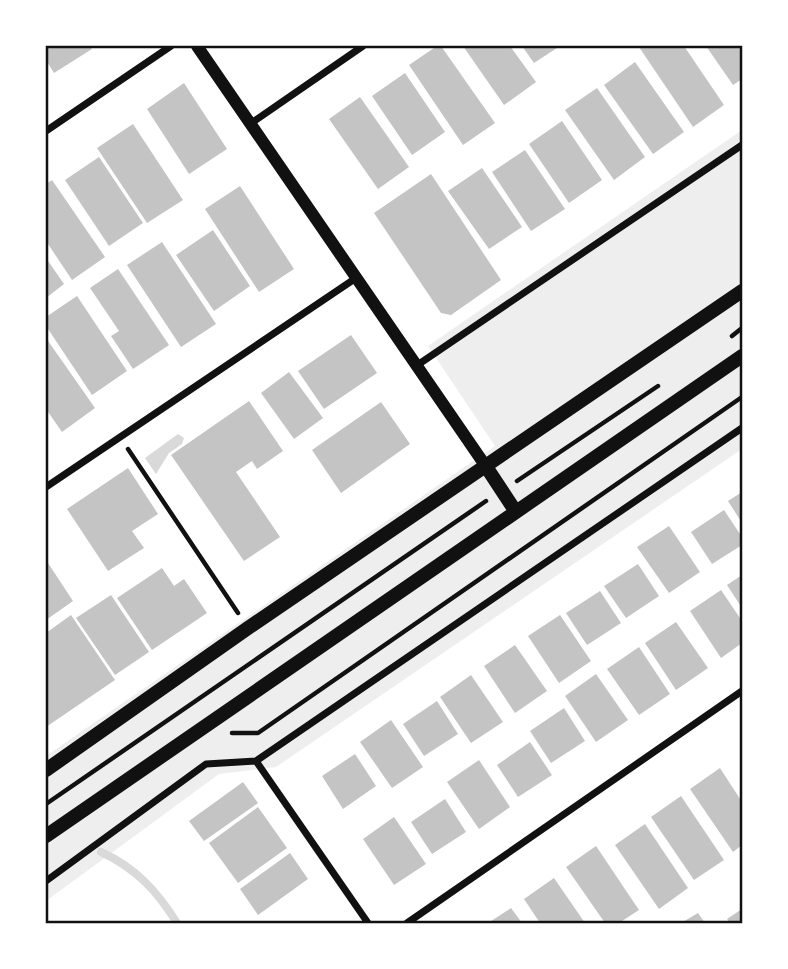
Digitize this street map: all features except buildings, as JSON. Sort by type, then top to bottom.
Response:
[{"type":"main road","points":[[46,770],[248,628],[743,291]]},
{"type":"main road","points":[[46,836],[743,356]]},
{"type":"main road","points":[[486,468],[516,512]]},
{"type":"street","points":[[46,131],[171,46]]},
{"type":"street","points":[[197,46],[486,468]]},
{"type":"street","points":[[250,124],[363,46]]},
{"type":"street","points":[[415,367],[743,145]]},
{"type":"street","points":[[46,488],[356,278]]},
{"type":"street","points":[[46,881],[206,764],[256,761],[743,428]]},
{"type":"street","points":[[407,923],[743,691]]},
{"type":"street","points":[[256,761],[368,923]]},
{"type":"path","points":[[723,341],[743,328]]},
{"type":"path","points":[[46,804],[668,379]]},
{"type":"path","points":[[229,734],[257,733],[743,397]]},
{"type":"path","points":[[120,437],[248,628]]},
{"type":"shaded area","points":[[742,130],[742,449],[276,767],[219,774],[46,901],[46,756],[495,446],[428,346]]},
{"type":"shaded area","points":[[178,434],[184,438],[182,444],[169,453],[156,474],[145,458]]},
{"type":"waterway","points":[[101,852],[125,865],[145,882],[177,923]]}]
